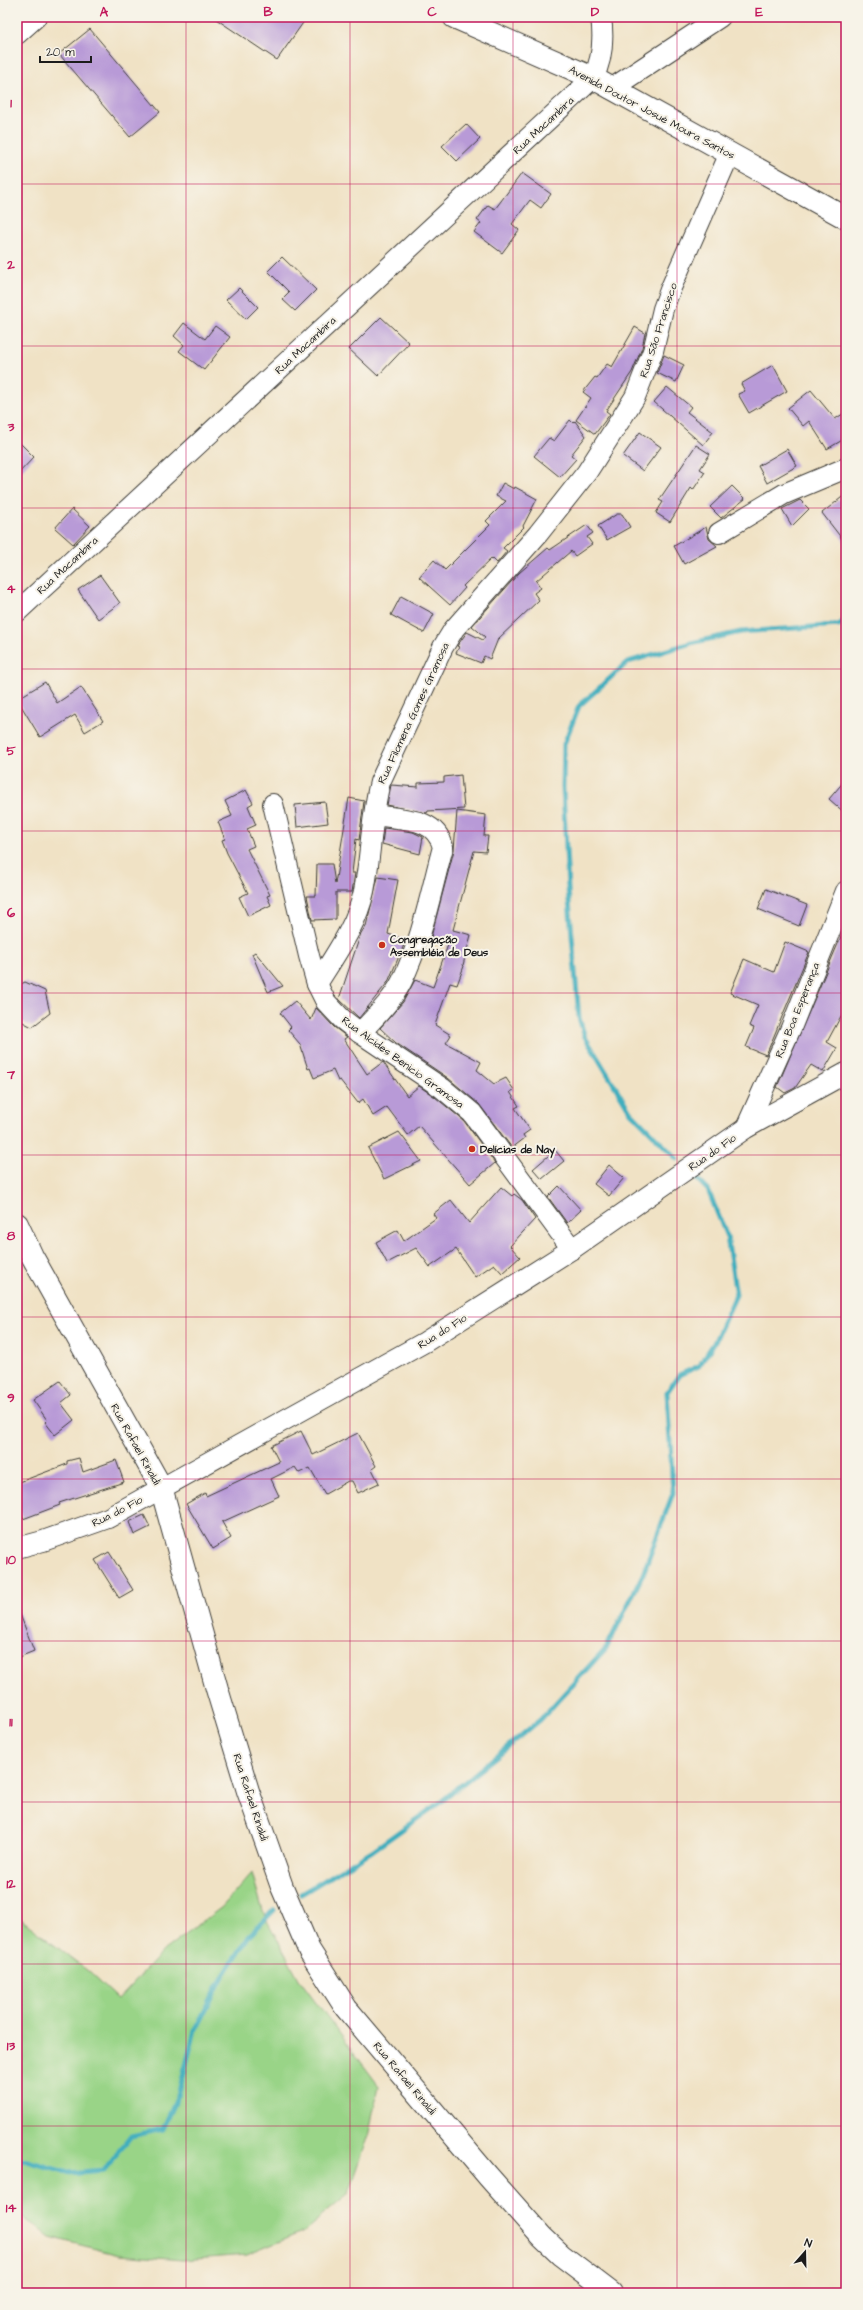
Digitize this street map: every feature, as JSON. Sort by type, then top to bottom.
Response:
[{"type":"street","points":[[17,34],[36,17]]},
{"type":"street","name":"Avenida Doutor Josué Moura Santos","points":[[454,17],[593,78],[846,218]]},
{"type":"street","points":[[593,78],[599,66],[602,53],[601,17]]},
{"type":"street","points":[[611,89],[720,17]]},
{"type":"street","name":"Rua Macambira","points":[[17,612],[593,78]]},
{"type":"street","name":"Rua São Francisco","points":[[538,534],[587,472],[634,397],[653,351],[663,309],[670,290],[730,153]]},
{"type":"street","points":[[720,533],[784,494],[846,468]]},
{"type":"street","name":"Rua Filomena Gomes Gramosa","points":[[317,984],[356,917],[364,892],[375,815],[375,800],[380,782],[443,647],[468,612],[538,534]]},
{"type":"street","name":"Rua Alcides Benicio Gramosa","points":[[273,804],[317,984],[326,1002],[342,1019],[360,1033],[442,1088],[472,1113],[572,1249]]},
{"type":"street","points":[[360,1033],[393,997],[402,982],[419,933],[443,847],[441,837],[427,824],[375,815]]},
{"type":"street","name":"Rua Boa Esperança","points":[[746,1128],[791,1028],[846,891]]},
{"type":"street","name":"Rua do Fio","points":[[17,1548],[43,1542],[108,1518],[160,1487],[285,1421],[425,1342],[572,1249],[746,1128],[846,1073]]},
{"type":"street","name":"Rua Rafael Rinaldi","points":[[17,1224],[36,1262],[160,1487],[217,1689],[248,1791],[282,1887],[310,1950],[346,2008],[488,2176],[542,2237],[561,2255],[611,2293]]},
{"type":"green space","points":[[252,1873],[264,1915],[299,1979],[379,2086],[367,2141],[349,2193],[302,2232],[247,2255],[182,2260],[119,2255],[50,2237],[17,2213],[17,1916],[88,1971],[118,1999],[164,1950],[222,1907]]},
{"type":"building","points":[[213,17],[307,17],[277,60]]},
{"type":"building","points":[[90,29],[160,112],[130,137],[59,54]]},
{"type":"building","points":[[466,124],[480,139],[457,161],[442,146]]},
{"type":"building","points":[[522,173],[551,194],[541,208],[530,200],[512,224],[519,230],[502,253],[474,232],[481,223],[477,220],[488,205],[495,209]]},
{"type":"building","points":[[282,257],[316,290],[295,311],[282,299],[289,292],[268,271]]},
{"type":"building","points":[[239,288],[258,307],[246,319],[226,300]]},
{"type":"building","points":[[381,317],[409,343],[378,376],[349,349]]},
{"type":"building","points":[[184,323],[205,339],[215,326],[230,337],[204,370],[179,351],[184,345],[174,336]]},
{"type":"building","points":[[635,327],[645,333],[642,348],[632,372],[606,411],[610,414],[595,434],[576,420],[591,398],[583,392],[595,377],[597,378],[607,364],[612,367]]},
{"type":"building","points":[[664,355],[684,365],[676,382],[657,373]]},
{"type":"building","points":[[773,365],[787,391],[749,413],[738,394],[745,391],[741,384]]},
{"type":"building","points":[[667,387],[691,407],[687,412],[713,432],[703,445],[654,402]]},
{"type":"building","points":[[811,390],[835,419],[846,412],[846,438],[827,449],[809,421],[803,426],[788,408]]},
{"type":"building","points":[[570,420],[573,423],[575,421],[586,436],[571,455],[576,459],[560,477],[534,456],[549,438],[554,441]]},
{"type":"building","points":[[640,432],[661,447],[643,471],[623,456]]},
{"type":"building","points":[[17,440],[34,457],[17,475]]},
{"type":"building","points":[[696,445],[710,454],[700,469],[705,472],[693,490],[691,488],[670,522],[656,513],[663,502],[659,500]]},
{"type":"building","points":[[787,449],[797,466],[767,483],[758,466]]},
{"type":"building","points":[[503,483],[514,489],[515,487],[537,499],[523,526],[524,527],[503,548],[507,551],[497,563],[492,558],[463,586],[465,588],[450,605],[419,577],[434,560],[445,570],[490,525],[486,521],[506,501],[496,496]]},
{"type":"building","points":[[732,486],[745,499],[721,518],[710,507]]},
{"type":"building","points":[[846,494],[846,544],[822,513]]},
{"type":"building","points":[[800,500],[809,509],[792,526],[782,509]]},
{"type":"building","points":[[72,509],[90,526],[73,544],[55,528]]},
{"type":"building","points":[[617,514],[622,514],[630,527],[607,540],[598,526]]},
{"type":"building","points":[[587,525],[593,533],[587,537],[592,544],[575,556],[571,551],[536,581],[541,588],[534,593],[539,600],[498,639],[490,659],[484,656],[481,663],[456,653],[459,647],[457,646],[467,632],[483,640],[485,637],[472,626],[519,573],[548,548],[550,550]]},
{"type":"building","points":[[706,527],[709,539],[717,546],[684,564],[674,546]]},
{"type":"building","points":[[100,575],[120,603],[98,619],[78,590]]},
{"type":"building","points":[[401,596],[434,614],[424,633],[391,615]]},
{"type":"building","points":[[45,682],[57,703],[81,687],[103,721],[85,732],[75,715],[40,737],[17,699]]},
{"type":"building","points":[[461,775],[464,809],[428,811],[427,813],[387,805],[391,785],[418,787],[418,783],[444,782],[444,777]]},
{"type":"building","points":[[846,779],[846,814],[829,799]]},
{"type":"building","points":[[246,790],[253,803],[248,806],[256,825],[247,829],[254,846],[247,849],[270,895],[267,896],[271,905],[248,916],[239,897],[248,893],[227,853],[222,840],[225,839],[218,822],[232,816],[225,801]]},
{"type":"building","points":[[349,798],[364,801],[359,840],[356,839],[352,873],[355,873],[352,892],[336,892],[336,919],[312,920],[307,896],[316,896],[317,864],[332,864],[335,884]]},
{"type":"building","points":[[325,802],[328,823],[297,827],[295,805]]},
{"type":"building","points":[[457,811],[486,815],[484,836],[488,836],[486,852],[474,851],[453,930],[471,935],[464,966],[457,985],[450,983],[435,1025],[451,1035],[446,1043],[481,1062],[477,1070],[494,1084],[506,1078],[514,1090],[510,1092],[519,1106],[515,1108],[530,1130],[523,1135],[525,1138],[512,1148],[479,1104],[448,1078],[396,1043],[380,1028],[403,1002],[415,980],[433,987],[449,942],[431,937],[454,850]]},
{"type":"building","points":[[384,828],[413,832],[423,837],[420,854],[382,844]]},
{"type":"building","points":[[378,877],[398,880],[388,934],[406,940],[388,982],[359,1018],[339,999],[361,933],[366,926]]},
{"type":"building","points":[[766,889],[807,905],[799,926],[758,909]]},
{"type":"building","points":[[846,925],[846,1019],[841,1016],[827,1042],[837,1048],[823,1072],[811,1065],[795,1088],[785,1093],[777,1087]]},
{"type":"building","points":[[785,942],[809,952],[766,1055],[746,1047],[754,1028],[749,1026],[758,1005],[730,993],[744,959],[774,972]]},
{"type":"building","points":[[255,952],[283,986],[268,992],[252,954]]},
{"type":"building","points":[[25,982],[45,991],[50,1013],[32,1027],[17,1019],[17,986]]},
{"type":"building","points":[[295,1001],[311,1020],[316,1008],[334,1027],[347,1037],[344,1039],[367,1074],[383,1062],[407,1096],[419,1086],[435,1097],[464,1121],[495,1163],[470,1184],[419,1126],[408,1135],[387,1107],[373,1116],[363,1099],[358,1103],[340,1080],[338,1081],[333,1070],[314,1078],[310,1068],[308,1069],[300,1044],[288,1030],[291,1027],[280,1013]]},
{"type":"building","points":[[399,1132],[421,1161],[384,1179],[368,1148]]},
{"type":"building","points":[[555,1150],[564,1161],[542,1179],[533,1169]]},
{"type":"building","points":[[609,1165],[624,1178],[609,1196],[594,1184]]},
{"type":"building","points":[[559,1186],[581,1210],[567,1223],[548,1197]]},
{"type":"building","points":[[501,1187],[512,1196],[514,1194],[522,1200],[535,1219],[510,1246],[520,1257],[502,1273],[494,1264],[475,1277],[456,1249],[430,1267],[416,1248],[387,1263],[376,1242],[398,1230],[404,1241],[436,1218],[433,1214],[451,1200],[469,1223]]},
{"type":"building","points":[[60,1381],[71,1395],[61,1403],[74,1420],[55,1435],[45,1422],[47,1420],[33,1400]]},
{"type":"building","points":[[301,1431],[313,1455],[358,1433],[376,1466],[372,1469],[379,1483],[358,1493],[352,1481],[348,1481],[325,1494],[310,1468],[299,1473],[295,1467],[271,1479],[279,1496],[222,1522],[231,1538],[213,1549],[186,1504],[205,1493],[206,1496],[279,1462],[271,1446]]},
{"type":"building","points":[[79,1458],[83,1472],[116,1460],[124,1482],[59,1503],[60,1505],[23,1519],[17,1503],[17,1483],[67,1464],[67,1461]]},
{"type":"building","points":[[144,1515],[150,1527],[134,1535],[129,1522]]},
{"type":"building","points":[[109,1552],[133,1590],[119,1598],[95,1560]]},
{"type":"building","points":[[18,1609],[34,1651],[17,1658],[17,1610]]},
{"type":"waterway","points":[[677,1159],[630,1111],[585,1037],[579,1018],[568,889],[563,787],[564,744],[579,706],[628,662],[691,643],[741,632],[839,625],[846,619]]},
{"type":"waterway","points":[[301,1894],[372,1851],[442,1801],[540,1720],[607,1647],[643,1574],[673,1493],[667,1392],[679,1375],[699,1366],[714,1343],[736,1295],[727,1237],[708,1190],[697,1179]]},
{"type":"waterway","points":[[17,2158],[68,2173],[104,2170],[131,2136],[163,2129],[178,2096],[195,2030],[222,1978],[250,1935],[274,1910]]},
{"type":"place","name":"Congregação Assembléia de Deus","points":[[382,945]]},
{"type":"place","name":"Delícias de Nay","points":[[472,1149]]}]
